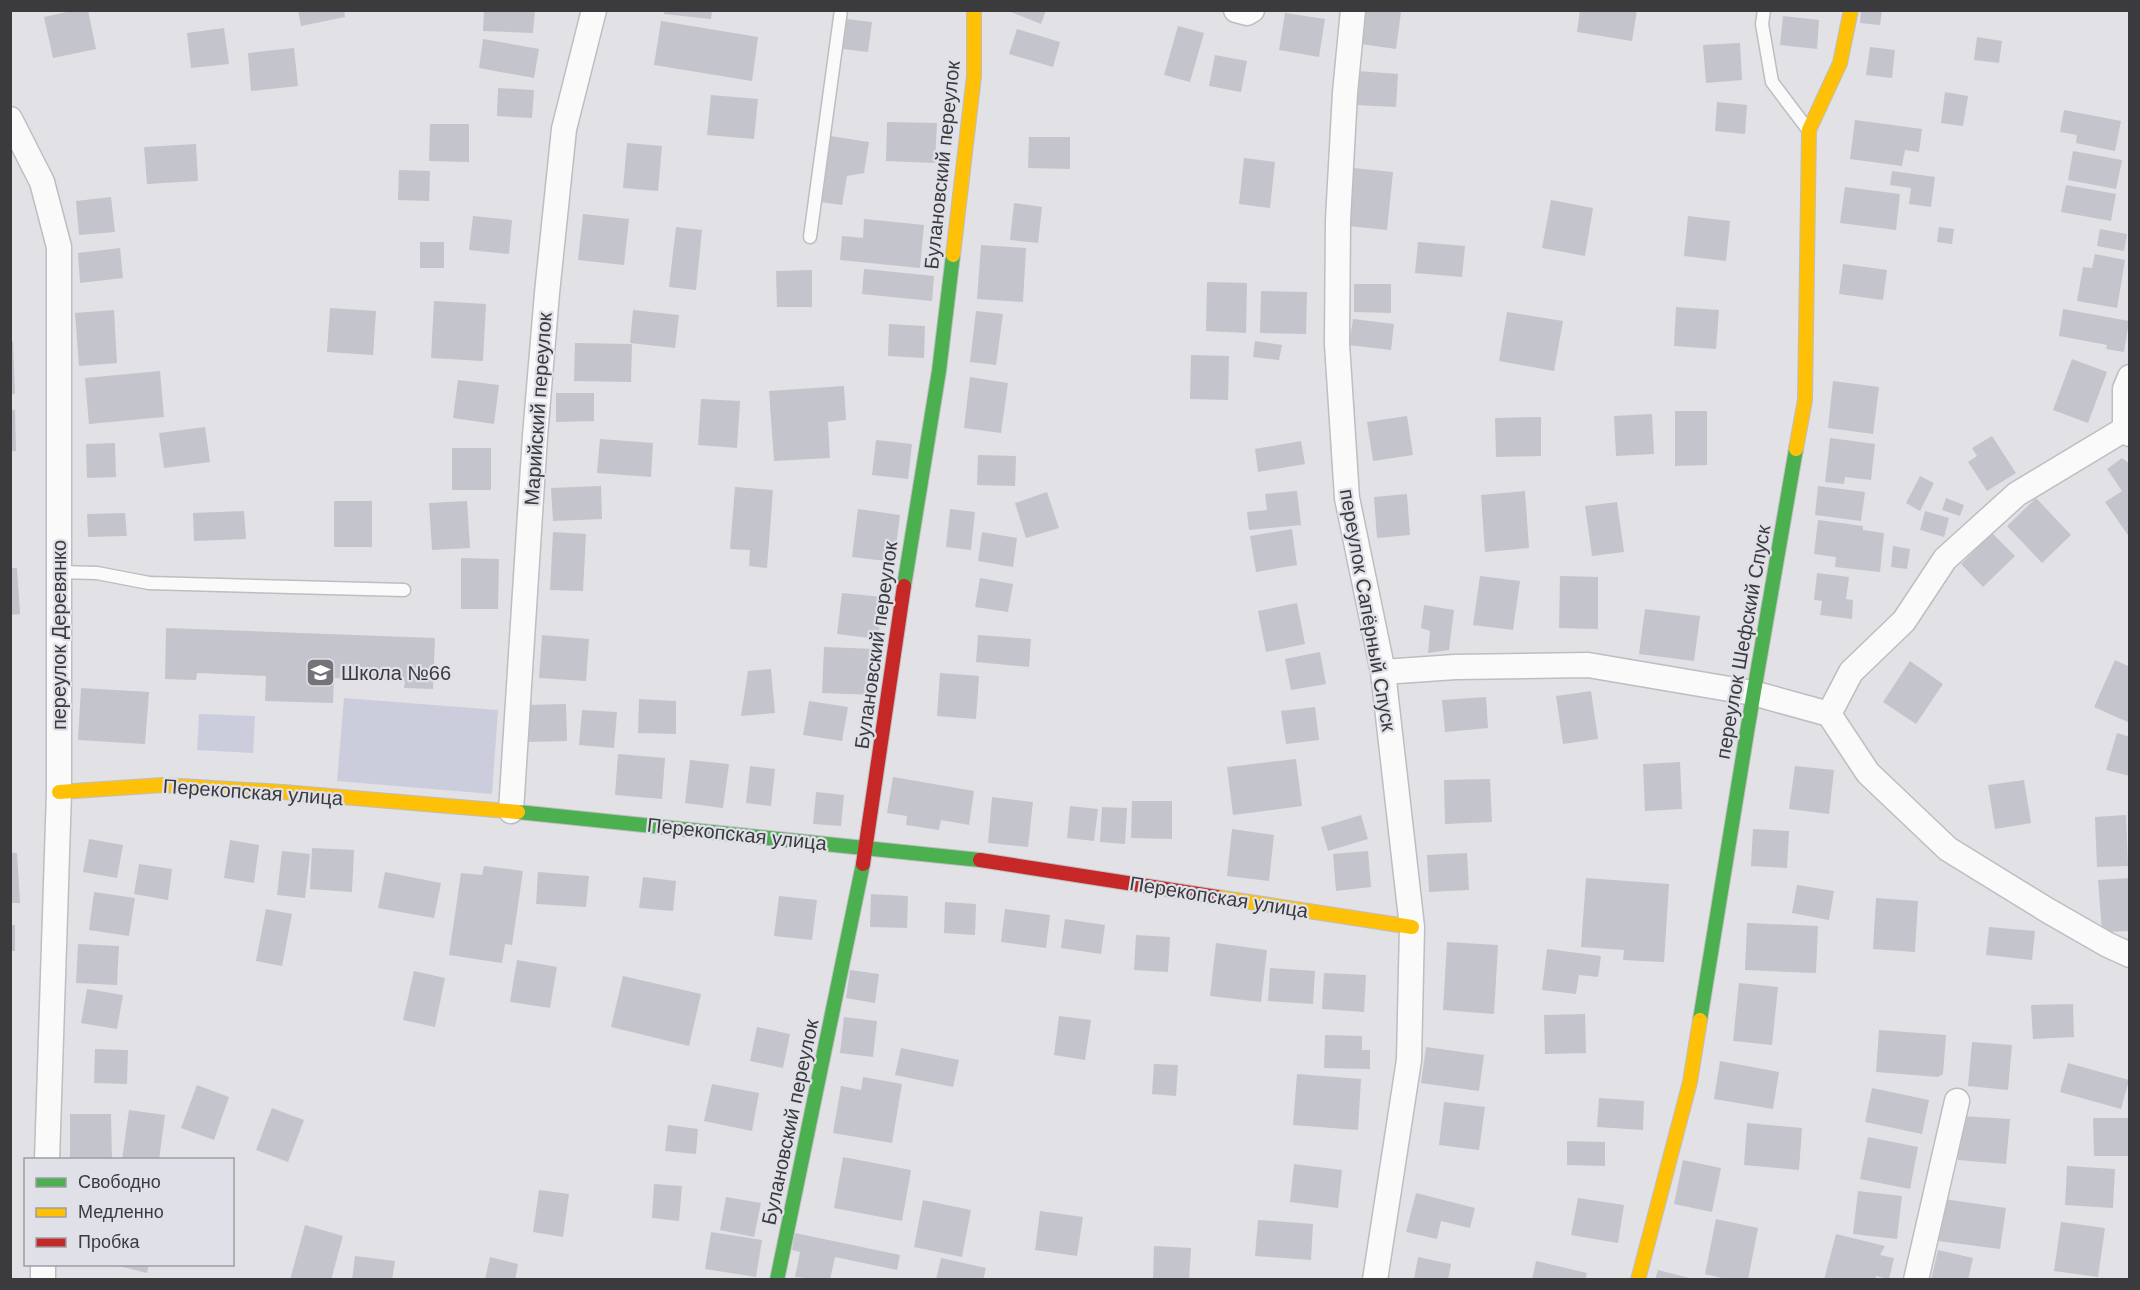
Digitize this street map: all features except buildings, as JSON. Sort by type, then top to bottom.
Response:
[{"type":"street","name":"Марийский переулок","points":[[511,811],[535,436],[547,293],[564,129],[594,10]]},
{"type":"street","name":"Булановский переулок","points":[[777,1280],[866,847],[903,591],[939,371],[974,76],[974,10]]},
{"type":"street","points":[[1236,10],[1247,13],[1252,10]]},
{"type":"street","name":"переулок Сапёрный Спуск","points":[[1353,10],[1345,93],[1338,220],[1337,344],[1347,498],[1383,672],[1412,927],[1409,1060],[1375,1280]]},
{"type":"street","name":"переулок Шефский Спуск","points":[[1638,1280],[1690,1082],[1805,400],[1809,130],[1840,63],[1851,10]]},
{"type":"street","name":"переулок Деревянко","points":[[10,119],[42,182],[59,247],[59,792],[47,1158]]},
{"type":"street","points":[[1829,714],[1851,672],[1904,621],[1946,559],[2017,494],[2127,431],[2125,389],[2130,377]]},
{"type":"street","points":[[1383,672],[1455,667],[1588,665],[1754,693],[1829,714],[1868,773],[1948,849],[2047,910],[2130,955]]},
{"type":"street","name":"Перекопская улица","points":[[59,792],[163,785],[283,792],[511,811],[996,862],[1412,927]]},
{"type":"street","points":[[1916,1280],[1958,1101]]},
{"type":"lane","points":[[810,237],[841,10]]},
{"type":"lane","points":[[1764,10],[1762,24],[1772,82],[1809,130]]},
{"type":"lane","points":[[59,572],[98,573],[149,583],[404,590]]},
{"type":"shaded area","points":[[344,698],[498,710],[492,794],[337,781]]},
{"type":"shaded area","points":[[199,714],[255,716],[253,753],[197,750]]},
{"type":"traffic: fast","points":[[904,586],[939,371],[953,255]]},
{"type":"traffic: fast","points":[[1700,1020],[1796,449]]},
{"type":"traffic: fast","points":[[518,812],[980,860]]},
{"type":"traffic: fast","points":[[777,1280],[863,864]]},
{"type":"traffic: slow","points":[[953,255],[974,76],[974,10]]},
{"type":"traffic: slow","points":[[1796,449],[1805,400],[1809,130],[1840,63],[1851,10]]},
{"type":"traffic: slow","points":[[59,792],[163,785],[283,792],[518,812]]},
{"type":"traffic: slow","points":[[1217,897],[1412,927]]},
{"type":"traffic: slow","points":[[1638,1280],[1690,1082],[1700,1020]]},
{"type":"traffic: jam","points":[[863,864],[904,586]]},
{"type":"traffic: jam","points":[[980,860],[1217,897]]},
{"type":"place","name":"Школа №66","points":[[320,673]]}]
